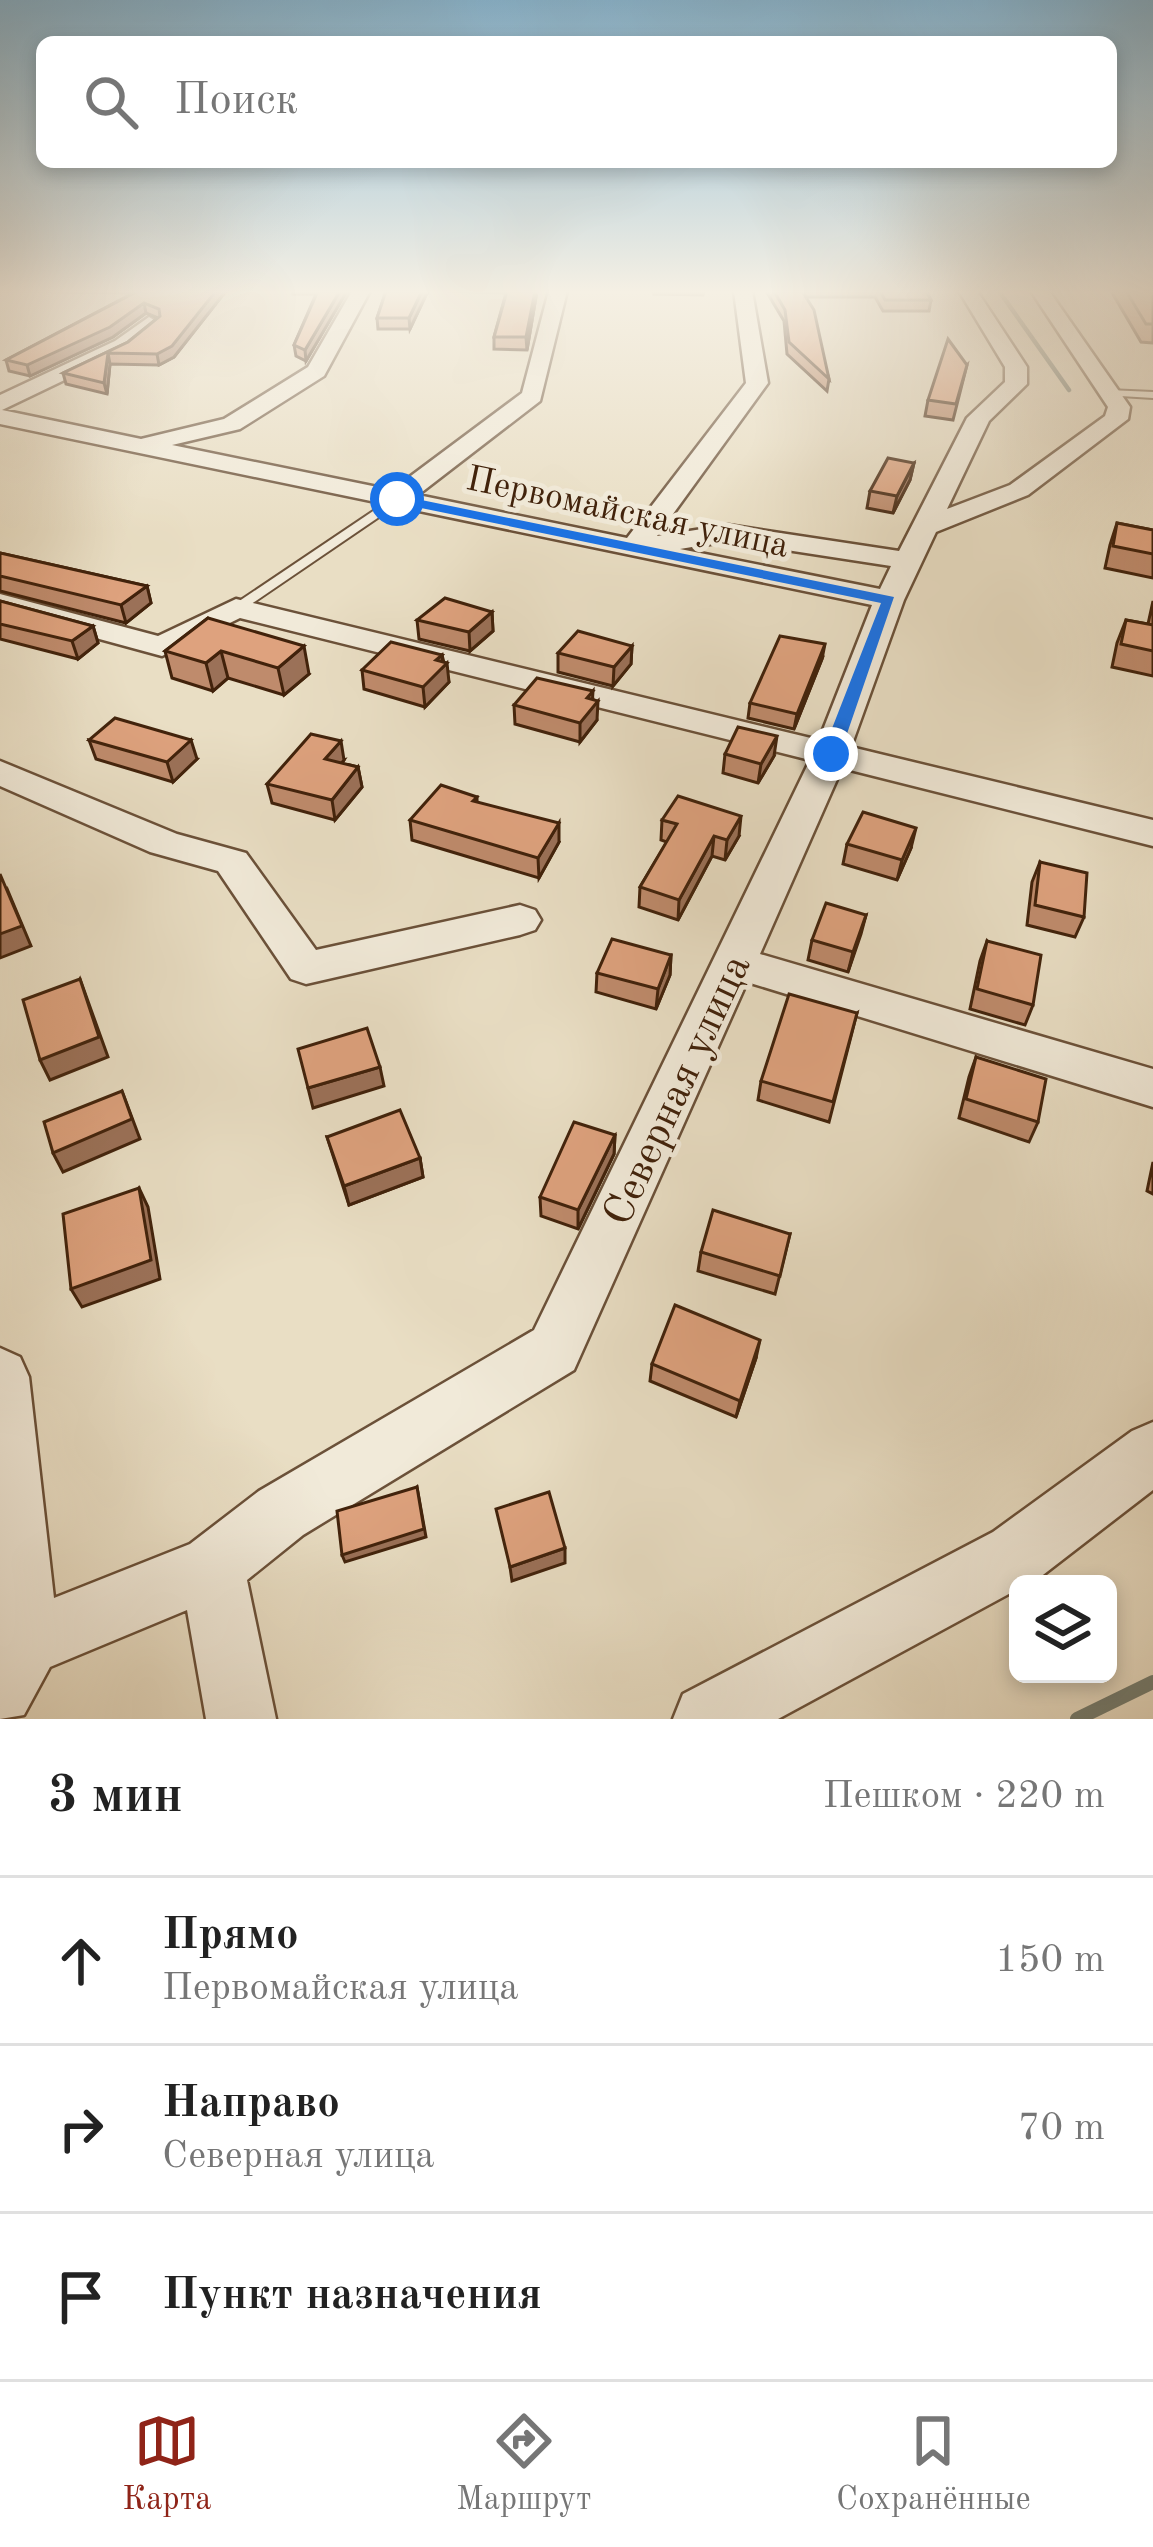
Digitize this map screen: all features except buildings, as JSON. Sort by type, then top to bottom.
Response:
[{"type":"street","points":[[0,404],[68,371]]},
{"type":"street","points":[[139,446],[232,424],[316,371]]},
{"type":"street","points":[[397,499],[532,396],[538,371]]},
{"type":"street","points":[[634,548],[758,383],[756,371]]},
{"type":"street","name":"Северная улица","points":[[13,1667],[212,1567],[281,1513],[554,1350],[831,754],[909,563],[979,418],[1016,383],[1016,371]]},
{"type":"street","points":[[634,548],[728,533],[909,563],[1116,419],[1119,407],[1094,371]]},
{"type":"street","name":"Первомайская улица","points":[[0,417],[634,548],[909,563]]},
{"type":"street","points":[[0,603],[162,646],[236,608],[1153,833]]},
{"type":"street","points":[[0,772],[164,843],[232,862],[306,968],[520,920]]},
{"type":"street","points":[[734,962],[1153,1088]]},
{"type":"street","points":[[0,1377],[13,1667]]},
{"type":"street","points":[[708,1719],[1016,1555],[1153,1452]]},
{"type":"street","points":[[212,1567],[241,1719]]},
{"type":"lane","points":[[1108,393],[1153,395]]},
{"type":"lane","points":[[236,608],[397,499]]},
{"type":"waterway","points":[[1056,371],[1069,390]]},
{"type":"waterway","points":[[1077,1719],[1153,1682]]},
{"type":"route","points":[[397,499],[889,600],[831,754]]}]
